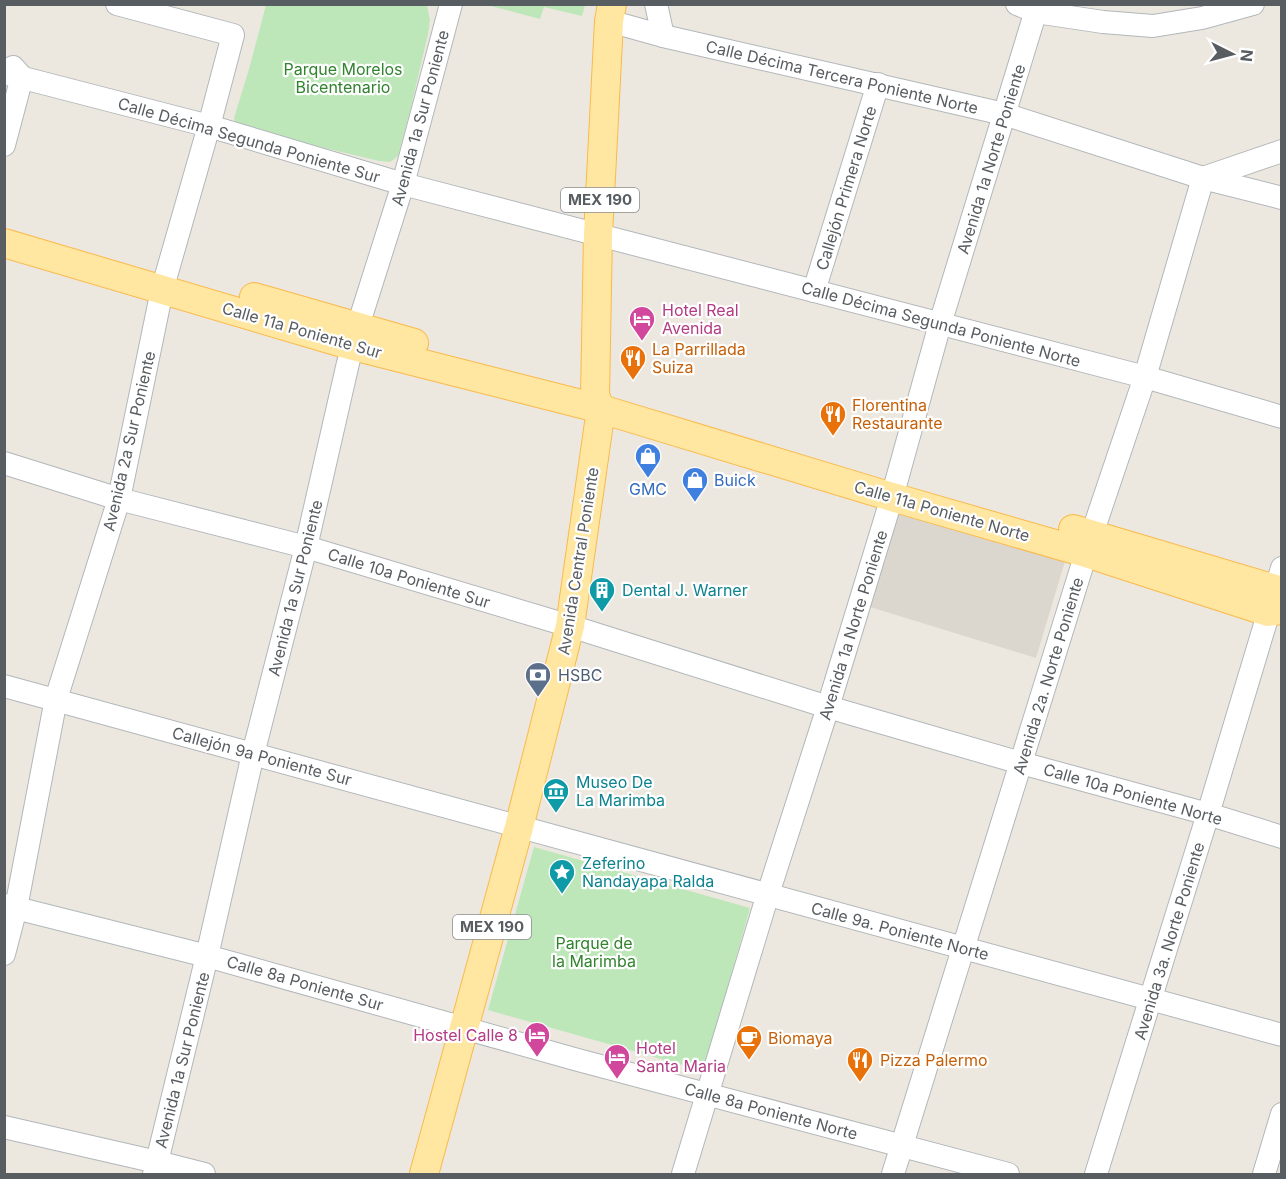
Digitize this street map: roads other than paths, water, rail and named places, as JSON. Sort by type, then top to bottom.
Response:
[{"type":"main road","name":"Avenida Central Poniente","points":[[424,1174],[519,826],[570,626],[598,402],[598,235],[610,13]]},
{"type":"main road","name":"Calle 11a Poniente Sur","points":[[4,223],[165,281]]},
{"type":"main road","name":"Calle 11a Poniente Sur","points":[[4,243],[165,281],[355,336],[598,402]]},
{"type":"main road","name":"Calle 11a Poniente Norte","points":[[598,402],[894,488],[1277,594]]},
{"type":"street","name":"Avenida 2a Sur Poniente","points":[[4,954],[10,906],[57,699],[119,499],[165,281],[232,35],[117,4]]},
{"type":"street","name":"Avenida 1a Sur Poniente","points":[[156,1168],[253,754],[306,547],[355,336],[403,184],[451,4]]},
{"type":"street","points":[[656,4],[663,36]]},
{"type":"street","points":[[1030,7],[1104,22],[1154,26],[1202,18],[1253,4]]},
{"type":"street","name":"Avenida 1a Norte Poniente","points":[[683,1174],[894,488],[940,324],[1004,114],[1030,7]]},
{"type":"street","name":"Calle Décima Tercera Poniente Norte","points":[[610,13],[663,36],[1004,114],[1203,178],[1281,198]]},
{"type":"street","points":[[4,62],[14,68],[4,145]]},
{"type":"street","name":"Calle Décima Segunda Poniente Sur","points":[[13,75],[209,126],[403,184],[598,235]]},
{"type":"street","name":"Callejón Primera Norte","points":[[814,291],[878,84]]},
{"type":"street","points":[[1203,178],[1281,151]]},
{"type":"street","name":"Avenida 2a. Norte Poniente","points":[[893,1174],[1089,543],[1145,377],[1203,178]]},
{"type":"street","name":"Calle Décima Segunda Poniente Norte","points":[[598,235],[1145,377],[1281,417]]},
{"type":"street","name":"Calle 10a Poniente Sur","points":[[4,463],[119,499],[306,547],[570,626]]},
{"type":"street","name":"Avenida 3a. Norte Poniente","points":[[1096,1174],[1277,594]]},
{"type":"street","name":"Calle 10a Poniente Norte","points":[[570,626],[828,706],[1021,763],[1208,814],[1281,837]]},
{"type":"street","name":"Callejón 9a Poniente Sur","points":[[4,686],[519,826]]},
{"type":"street","name":"Calle 9a. Poniente Norte","points":[[519,826],[1281,1035]]},
{"type":"street","name":"Calle 8a Poniente Sur","points":[[10,906],[207,956],[465,1028]]},
{"type":"street","name":"Calle 8a Poniente Norte","points":[[465,1028],[1008,1174]]},
{"type":"street","points":[[1264,1174],[1281,1114]]},
{"type":"street","points":[[4,1127],[156,1168],[204,1174]]},
{"type":"place","name":"Hotel Real Avenida","points":[[642,342]]},
{"type":"place","name":"La Parrillada Suiza","points":[[633,381]]},
{"type":"place","name":"Florentina Restaurante","points":[[833,437]]},
{"type":"place","name":"GMC","points":[[648,479]]},
{"type":"place","name":"Buick","points":[[695,503]]},
{"type":"place","name":"Dental J. Warner","points":[[602,613]]},
{"type":"place","name":"HSBC","points":[[538,698]]},
{"type":"place","name":"Museo De La Marimba","points":[[556,814]]},
{"type":"place","name":"Zeferino Nandayapa Ralda","points":[[562,895]]},
{"type":"place","name":"Hostel Calle 8","points":[[537,1058]]},
{"type":"place","name":"Biomaya","points":[[749,1061]]},
{"type":"place","name":"Hotel Santa Maria","points":[[617,1080]]},
{"type":"place","name":"Pizza Palermo","points":[[860,1083]]},
{"type":"park label","name":"Parque Morelos Bicentenario","points":[[343,78]]},
{"type":"park label","name":"Parque de la Marimba","points":[[594,952]]}]
